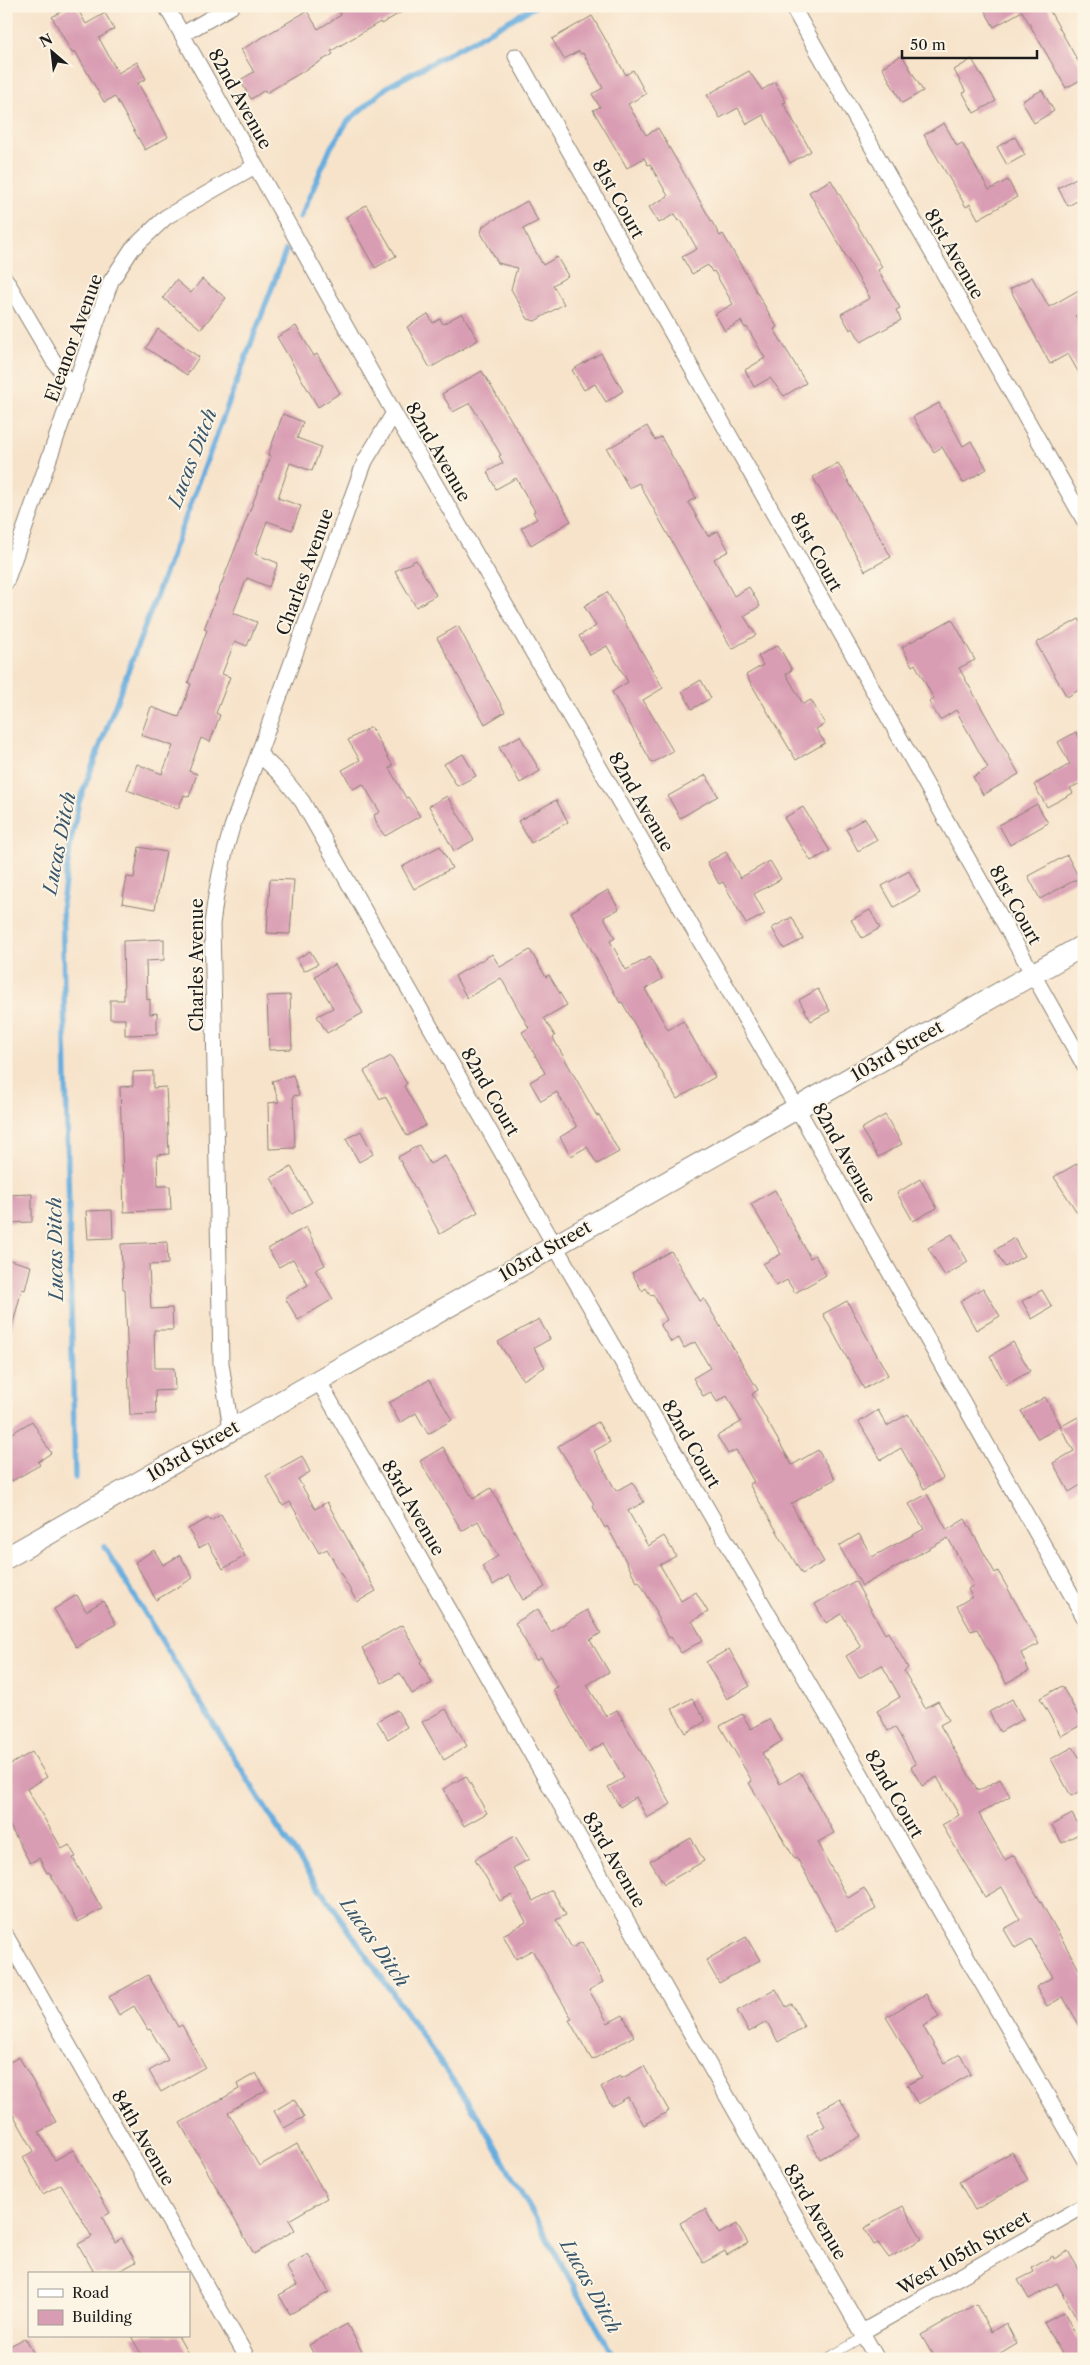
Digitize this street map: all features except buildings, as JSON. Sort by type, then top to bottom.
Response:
[{"type":"street","name":"82nd Avenue","points":[[166,6],[394,413],[797,1108],[1084,1617]]},
{"type":"street","points":[[183,34],[232,6]]},
{"type":"street","name":"81st Avenue","points":[[792,6],[1084,520]]},
{"type":"street","name":"81st Court","points":[[516,56],[1084,1066]]},
{"type":"street","name":"Eleanor Avenue","points":[[6,582],[112,281],[132,249],[166,217],[255,166]]},
{"type":"street","points":[[6,280],[53,360],[75,389]]},
{"type":"street","name":"Charles Avenue","points":[[231,1430],[221,1363],[212,924],[222,858],[364,461],[394,413]]},
{"type":"street","name":"82nd Court","points":[[259,754],[280,774],[302,801],[555,1246],[1084,2159]]},
{"type":"street","name":"103rd Street","points":[[6,1558],[1084,945]]},
{"type":"street","name":"83rd Avenue","points":[[318,1380],[877,2359]]},
{"type":"street","name":"84th Avenue","points":[[6,1936],[248,2359]]},
{"type":"street","name":"West 105th Street","points":[[863,2334],[1084,2206]]},
{"type":"lane","points":[[826,2359],[863,2334]]},
{"type":"waterway","name":"Lucas Ditch","points":[[300,218],[331,147],[348,121],[387,87],[536,6]]},
{"type":"waterway","name":"Lucas Ditch","points":[[75,1477],[62,903],[71,841],[79,802],[286,250]]},
{"type":"waterway","name":"Lucas Ditch","points":[[104,1547],[274,1822],[479,2118],[615,2359]]}]
